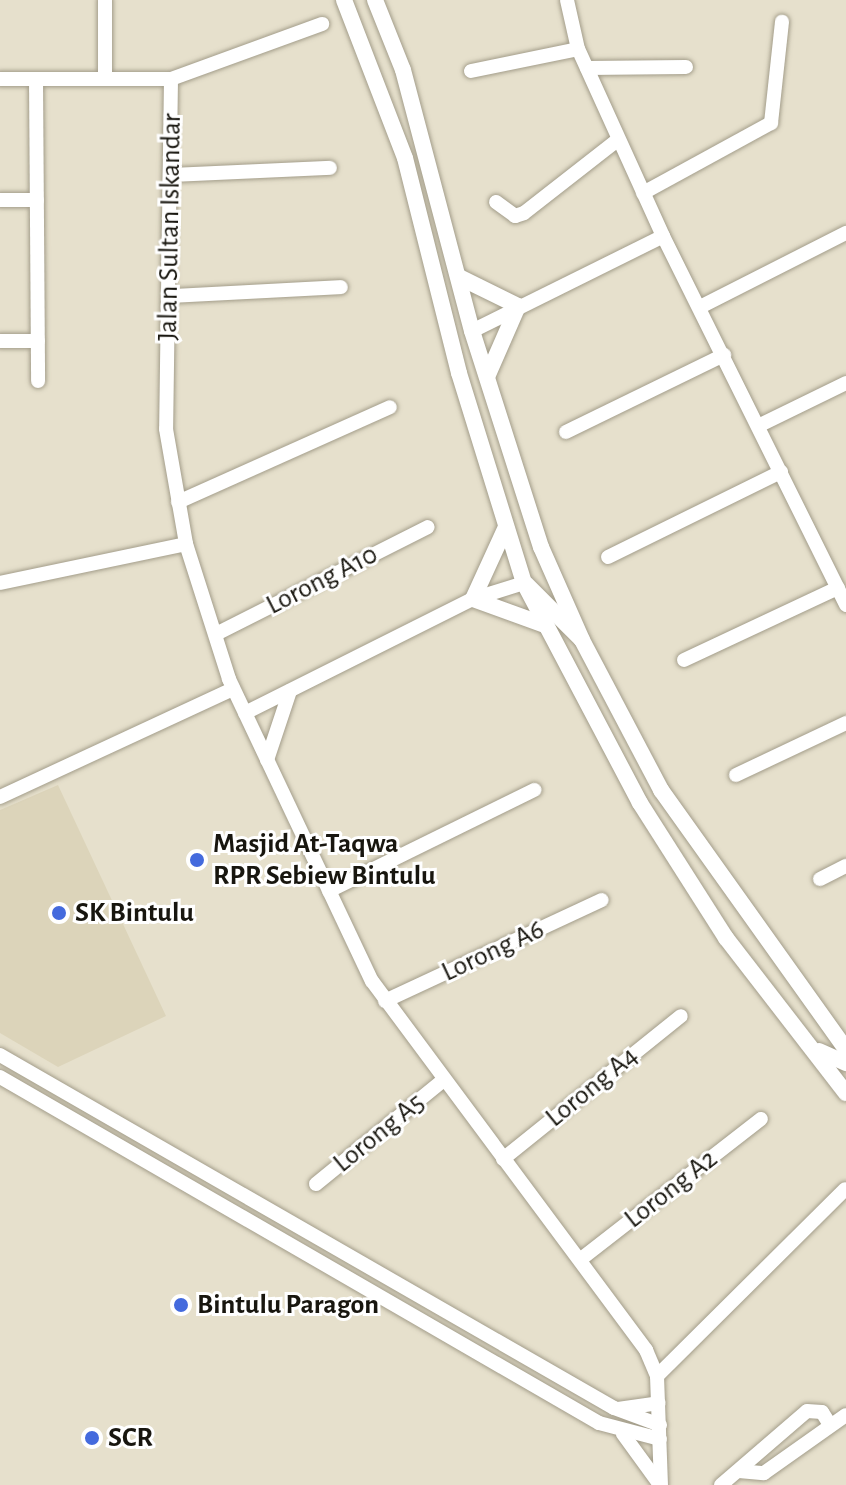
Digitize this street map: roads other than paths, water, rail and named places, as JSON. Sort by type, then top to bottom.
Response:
[{"type":"street","points":[[105,0],[105,79]]},
{"type":"street","points":[[344,0],[405,158],[459,373],[524,583],[640,803],[726,938],[846,1093]]},
{"type":"street","points":[[375,0],[403,70],[472,331],[541,547],[582,640],[661,790],[825,1025],[846,1049]]},
{"type":"street","points":[[567,0],[578,49],[616,141],[846,605]]},
{"type":"street","points":[[643,193],[771,123],[782,22]]},
{"type":"street","points":[[171,79],[322,24]]},
{"type":"street","points":[[471,71],[578,49]]},
{"type":"street","points":[[587,68],[613,62],[686,67]]},
{"type":"street","name":"Jalan Sultan Iskandar","points":[[0,79],[171,79],[172,296],[166,429],[186,544],[233,689],[385,1001],[441,1082],[581,1259],[657,1376]]},
{"type":"street","points":[[36,79],[38,381]]},
{"type":"street","points":[[496,202],[515,216],[524,213],[616,141]]},
{"type":"street","points":[[173,175],[330,168]]},
{"type":"street","points":[[0,200],[37,200]]},
{"type":"street","points":[[700,307],[846,233]]},
{"type":"street","points":[[459,373],[472,331],[663,236]]},
{"type":"street","points":[[459,277],[518,306]]},
{"type":"street","points":[[172,296],[341,287]]},
{"type":"street","points":[[487,377],[518,306]]},
{"type":"street","points":[[0,341],[38,341]]},
{"type":"street","points":[[566,432],[724,355]]},
{"type":"street","points":[[758,426],[846,383]]},
{"type":"street","points":[[178,502],[390,407]]},
{"type":"street","points":[[608,557],[781,472]]},
{"type":"street","name":"Lorong A10","points":[[216,634],[428,527]]},
{"type":"street","points":[[473,599],[505,527]]},
{"type":"street","points":[[0,583],[186,544]]},
{"type":"street","points":[[524,583],[582,640]]},
{"type":"street","points":[[245,713],[473,599],[524,583]]},
{"type":"street","points":[[684,660],[838,588]]},
{"type":"street","points":[[473,599],[545,625]]},
{"type":"street","points":[[0,797],[233,689]]},
{"type":"street","points":[[267,760],[290,691]]},
{"type":"street","points":[[736,775],[846,723]]},
{"type":"street","points":[[329,891],[534,790]]},
{"type":"street","points":[[820,879],[846,866]]},
{"type":"street","name":"Lorong A6","points":[[385,1001],[602,900]]},
{"type":"street","name":"Lorong A4","points":[[503,1159],[681,1016]]},
{"type":"street","points":[[825,1025],[846,1030]]},
{"type":"street","points":[[807,1041],[846,1063]]},
{"type":"street","points":[[0,1055],[660,1432]]},
{"type":"street","points":[[0,1077],[623,1434],[660,1485]]},
{"type":"street","name":"Lorong A5","points":[[316,1184],[441,1082]]},
{"type":"street","name":"Lorong A2","points":[[581,1259],[761,1119]]},
{"type":"street","points":[[660,1485],[657,1376],[845,1189]]},
{"type":"street","points":[[614,1408],[659,1403]]},
{"type":"street","points":[[721,1485],[807,1411],[822,1412],[830,1425]]},
{"type":"street","points":[[739,1471],[756,1475],[846,1415]]},
{"type":"street","points":[[623,1434],[660,1432]]},
{"type":"street","points":[[765,1446],[779,1462]]},
{"type":"place","name":"Masjid At-Taqwa RPR Sebiew Bintulu","points":[[197,860]]},
{"type":"place","name":"SK Bintulu","points":[[59,913]]},
{"type":"place","name":"Bintulu Paragon","points":[[181,1305]]},
{"type":"place","name":"SCR","points":[[92,1438]]}]
